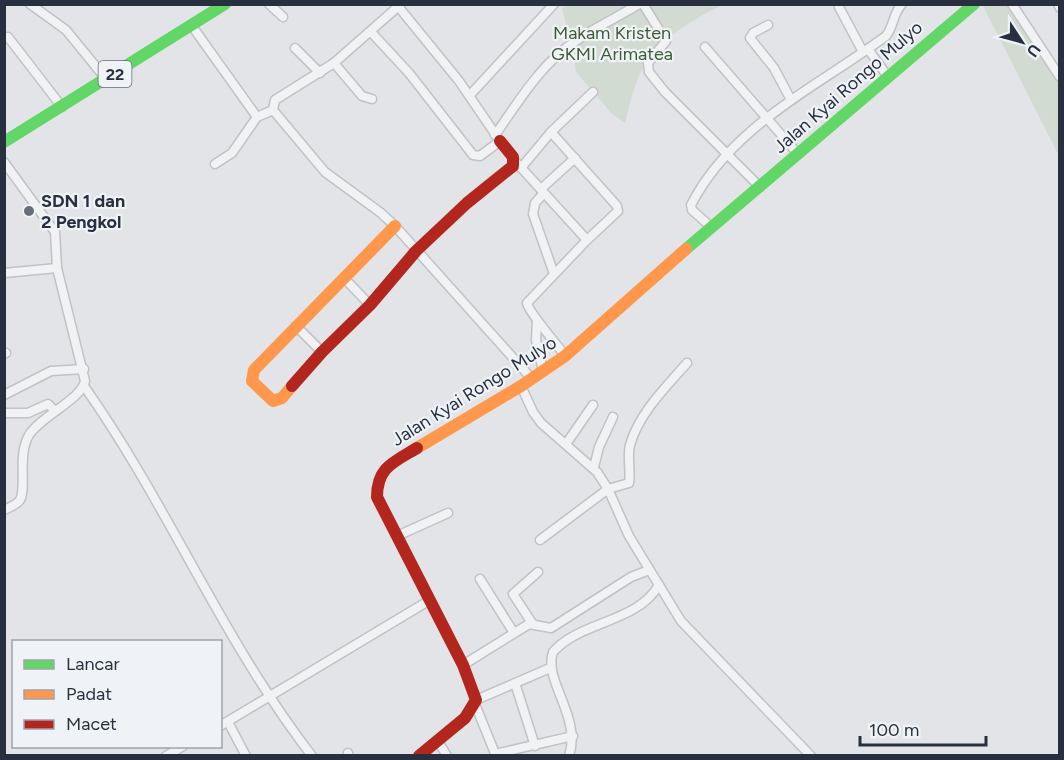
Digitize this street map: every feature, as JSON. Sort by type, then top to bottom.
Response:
[{"type":"main road","name":"22","points":[[4,142],[225,4]]},
{"type":"main road","name":"Jalan Kyai Rongo Mulyo","points":[[475,702],[463,665],[377,497],[376,487],[380,472],[402,456],[565,356],[711,227],[974,4]]},
{"type":"main road","points":[[394,226],[252,373],[252,381],[261,392],[273,400],[279,400],[322,352],[370,305],[416,251],[467,203],[518,164],[497,138]]},
{"type":"main road","points":[[419,756],[465,718],[475,702]]},
{"type":"street","points":[[30,4],[66,30],[106,80]]},
{"type":"street","points":[[269,4],[283,17]]},
{"type":"street","points":[[470,96],[554,4]]},
{"type":"street","points":[[371,33],[409,73],[473,155],[480,156],[497,138],[528,89],[558,54],[577,40],[639,4]]},
{"type":"street","points":[[643,4],[666,41],[647,66],[649,72],[665,92],[760,187]]},
{"type":"street","points":[[711,227],[692,210],[691,205],[728,153],[768,117],[886,36],[902,4]]},
{"type":"street","points":[[1012,4],[1059,77]]},
{"type":"street","points":[[273,110],[275,100],[334,63],[371,33],[399,5],[470,96],[497,138]]},
{"type":"street","points":[[839,8],[866,51],[888,77]]},
{"type":"street","points":[[768,25],[753,33],[750,38],[774,68],[791,100]]},
{"type":"street","points":[[192,26],[257,117]]},
{"type":"street","points":[[8,37],[62,107]]},
{"type":"street","points":[[705,47],[798,154]]},
{"type":"street","points":[[295,48],[320,73]]},
{"type":"street","points":[[334,63],[362,96],[372,99]]},
{"type":"street","points":[[587,240],[518,164],[593,92]]},
{"type":"street","points":[[215,164],[232,153],[257,117],[273,110]]},
{"type":"street","points":[[273,110],[325,172],[381,213],[394,226],[526,382],[533,412],[541,423],[594,467],[608,489],[629,536],[681,621],[811,756]]},
{"type":"street","points":[[551,132],[613,200],[618,209],[614,216],[587,240],[527,303],[537,321],[553,337],[565,356]]},
{"type":"street","points":[[554,274],[533,214],[535,203],[542,191],[575,158]]},
{"type":"street","points":[[4,162],[55,232],[57,268],[84,369],[84,386],[166,516],[202,585],[270,697],[312,756]]},
{"type":"street","points":[[4,273],[57,268]]},
{"type":"street","points":[[344,278],[370,305]]},
{"type":"street","points":[[537,321],[536,340],[543,371]]},
{"type":"street","points":[[296,326],[322,352]]},
{"type":"street","points":[[540,540],[608,489],[629,483],[630,446],[637,429],[652,403],[687,363]]},
{"type":"street","points":[[4,395],[51,371],[84,369]]},
{"type":"street","points":[[4,510],[15,504],[21,496],[21,461],[28,436],[54,410],[84,386]]},
{"type":"street","points":[[4,413],[28,413],[48,404],[54,410]]},
{"type":"street","points":[[566,444],[593,405]]},
{"type":"street","points":[[594,467],[599,447],[613,417]]},
{"type":"street","points":[[397,536],[448,513]]},
{"type":"street","points":[[538,572],[518,587],[513,594],[532,623],[551,628],[631,577],[649,570]]},
{"type":"street","points":[[480,579],[514,633]]},
{"type":"street","points":[[569,756],[573,736],[564,702],[550,668],[553,652],[557,647],[632,609],[652,594],[658,585]]},
{"type":"street","points":[[246,756],[224,724],[430,600]]},
{"type":"street","points":[[463,665],[532,623]]},
{"type":"street","points":[[550,668],[475,702],[496,755],[573,736]]},
{"type":"street","points":[[515,683],[535,746]]},
{"type":"street","points":[[438,741],[447,756]]},
{"type":"street","points":[[166,756],[181,748]]},
{"type":"green space","name":"Makam Kristen GKMI Arimatea","points":[[568,4],[724,5],[673,34],[652,54],[639,77],[625,123],[612,114],[576,72],[573,49],[562,9]]},
{"type":"green space","points":[[1010,5],[1059,80],[1059,156],[983,6]]},
{"type":"traffic: fast","points":[[4,142],[225,4]]},
{"type":"traffic: fast","points":[[686,249],[974,4]]},
{"type":"traffic: slow","points":[[292,386],[282,398],[273,401],[252,381],[254,370],[395,226]]},
{"type":"traffic: slow","points":[[417,448],[521,386],[565,356],[686,249]]},
{"type":"traffic: jam","points":[[292,386],[322,352],[370,305],[416,251],[467,203],[513,166],[513,157],[500,141]]},
{"type":"traffic: jam","points":[[417,448],[388,467],[380,479],[377,497],[463,665],[476,700],[465,718],[419,756]]},
{"type":"place","name":"SDN 1 dan 2 Pengkol","points":[[29,211]]}]
